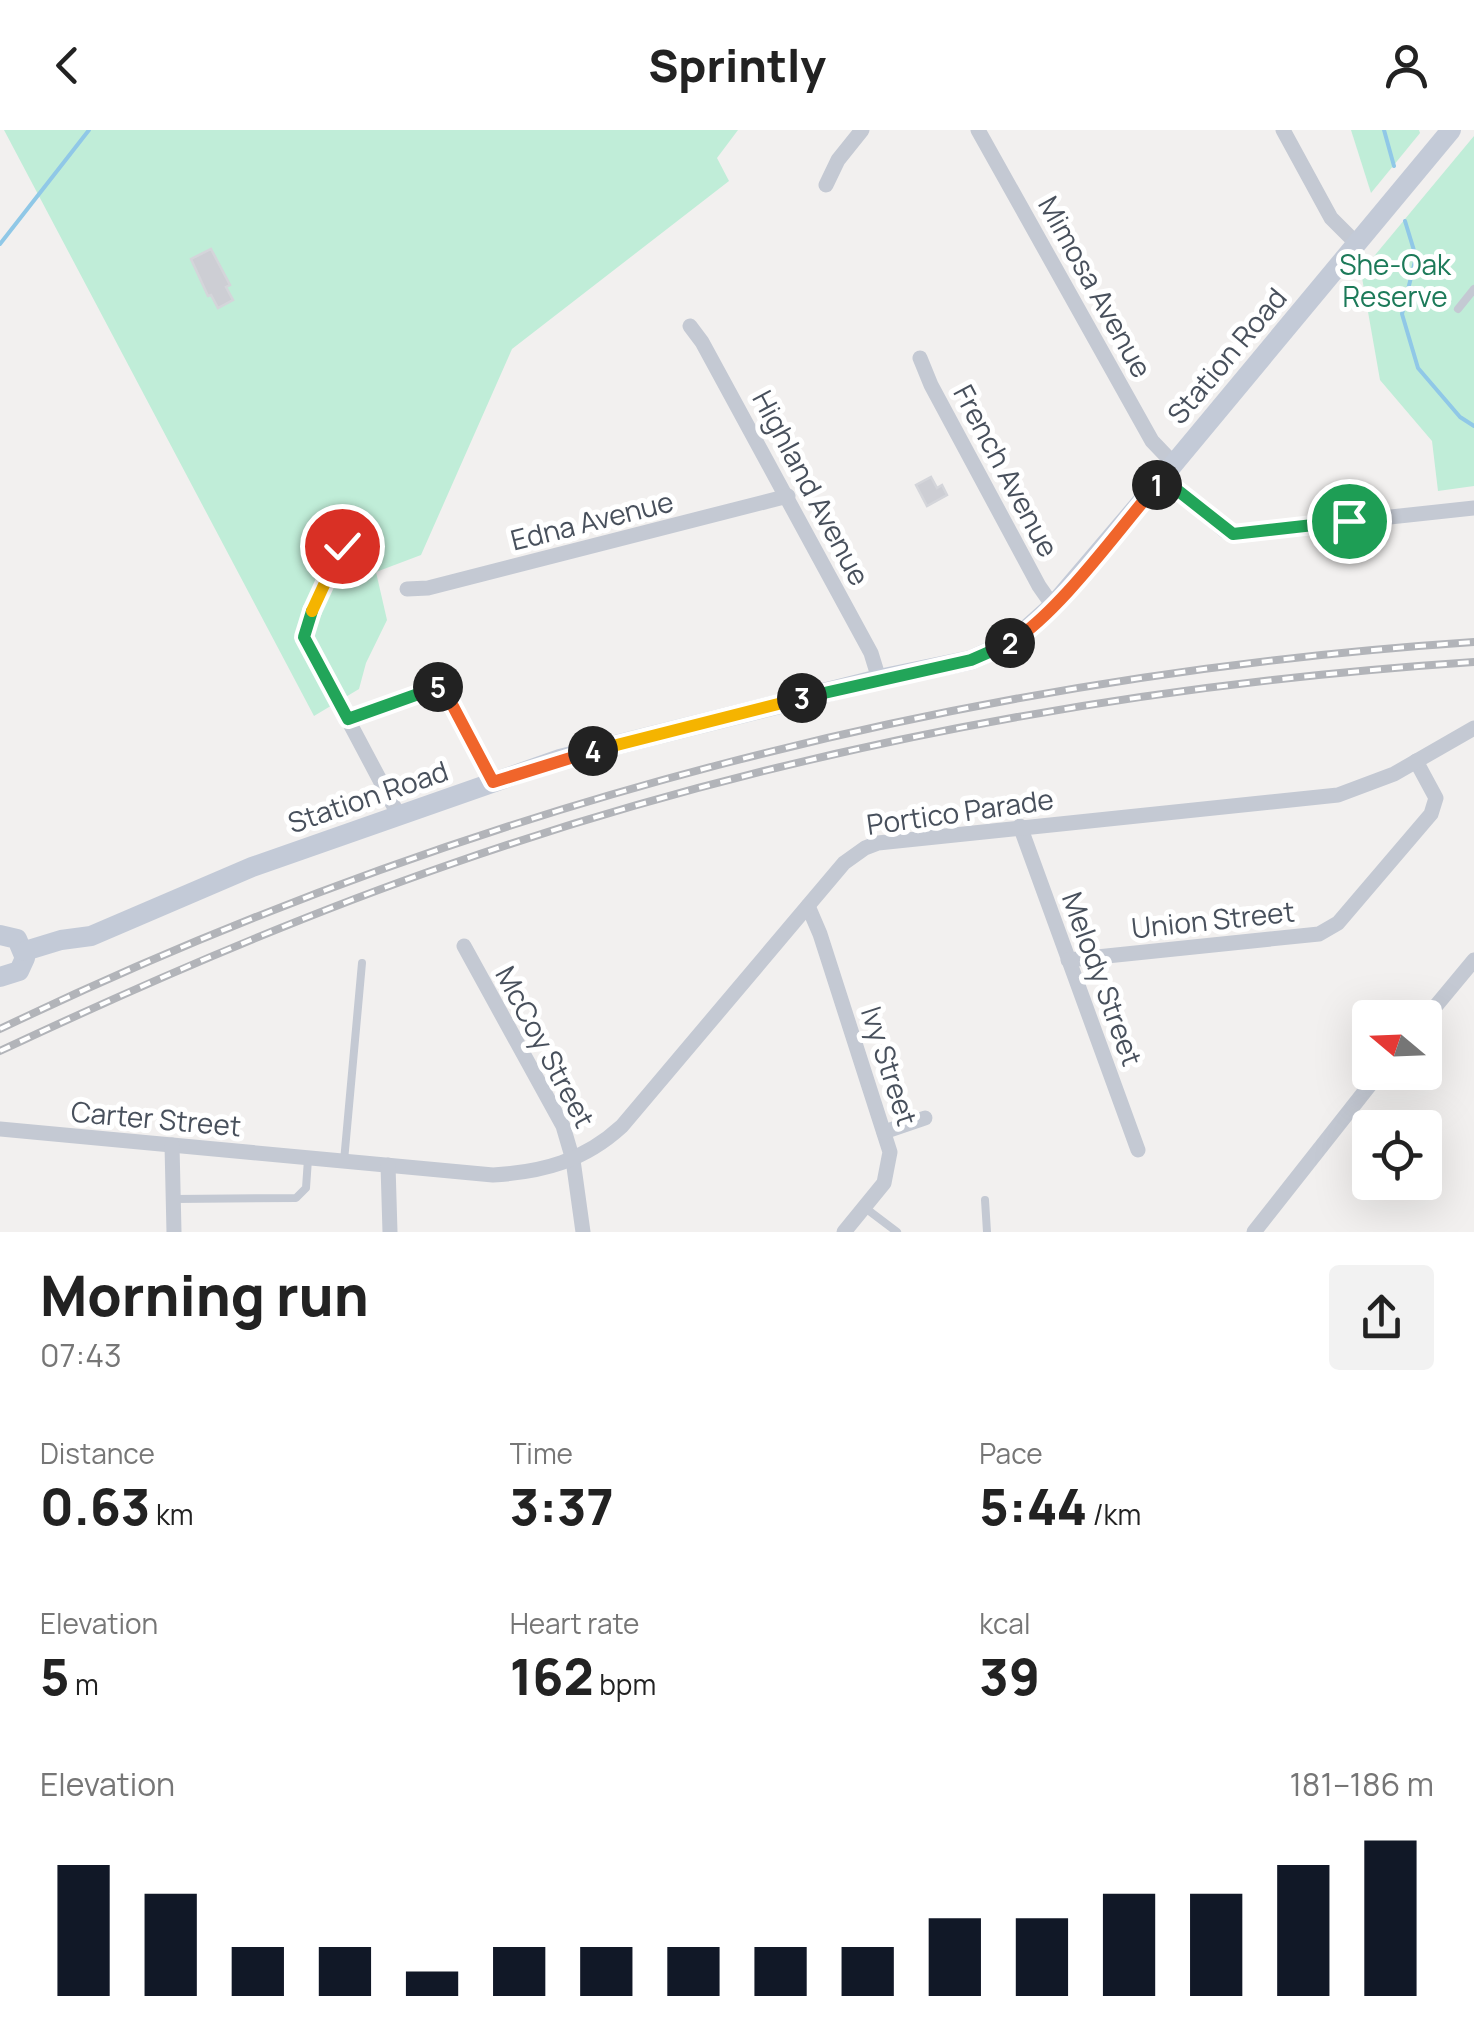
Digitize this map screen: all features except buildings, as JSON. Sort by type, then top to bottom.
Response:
[{"type":"main road","name":"Station Road","points":[[25,951],[91,936],[252,867],[560,759],[879,679],[971,660],[999,649],[1035,625],[1053,606],[1450,130]]},
{"type":"main road","points":[[0,934],[18,939],[26,958],[19,971],[0,977]]},
{"type":"street","points":[[826,185],[838,160],[862,130]]},
{"type":"street","name":"Mimosa Avenue","points":[[978,130],[1168,471],[1233,534],[1474,508]]},
{"type":"street","points":[[1283,130],[1331,218],[1356,243]]},
{"type":"street","name":"Highland Avenue","points":[[690,326],[788,496],[872,654],[879,679]]},
{"type":"street","name":"French Avenue","points":[[920,358],[967,452],[1053,606]]},
{"type":"street","name":"Edna Avenue","points":[[407,588],[428,588],[788,496]]},
{"type":"street","points":[[350,530],[310,614],[304,637],[399,816]]},
{"type":"street","name":"Portico Parade","points":[[574,1160],[622,1126],[844,863],[865,848],[878,843],[1020,826],[1338,794],[1394,774],[1474,728]]},
{"type":"street","name":"Union Street","points":[[1068,960],[1319,934],[1338,923],[1430,814],[1436,798],[1416,762]]},
{"type":"street","name":"Melody Street","points":[[1020,826],[1138,1150]]},
{"type":"street","name":"Ivy Street","points":[[808,906],[890,1152],[888,1173],[844,1232]]},
{"type":"street","name":"McCoy Street","points":[[464,946],[563,1126],[574,1160],[583,1232]]},
{"type":"street","points":[[1441,1000],[1474,960]]},
{"type":"street","points":[[1254,1232],[1366,1090]]},
{"type":"street","points":[[884,1132],[925,1118]]},
{"type":"street","name":"Carter Street","points":[[0,1129],[492,1174],[534,1172],[574,1160]]},
{"type":"street","points":[[172,1145],[174,1232]]},
{"type":"street","points":[[388,1165],[390,1232]]},
{"type":"lane","points":[[1458,310],[1474,289]]},
{"type":"lane","points":[[348,719],[439,688],[446,693],[493,782]]},
{"type":"lane","points":[[344,1162],[362,963]]},
{"type":"lane","points":[[174,1199],[296,1198],[306,1188],[308,1159]]},
{"type":"lane","points":[[985,1200],[986,1232]]},
{"type":"lane","points":[[864,1207],[897,1232]]},
{"type":"green space","points":[[4,130],[738,130],[717,158],[729,181],[512,349],[421,555],[376,572],[387,620],[366,663],[359,689],[314,716]]},
{"type":"green space","points":[[1351,130],[1419,130],[1420,133],[1371,193]]},
{"type":"green space","name":"She-Oak Reserve","points":[[1474,136],[1474,486],[1438,491],[1432,441],[1380,380],[1361,272]]},
{"type":"waterway","points":[[0,244],[89,130]]},
{"type":"waterway","points":[[1384,130],[1394,166]]},
{"type":"waterway","points":[[1405,221],[1416,257],[1402,314],[1418,368],[1460,417],[1474,426]]},
{"type":"railway","points":[[0,1029],[175,950],[354,880],[535,818],[718,765],[904,721],[1092,686],[1282,659],[1474,642]]},
{"type":"railway","points":[[0,1051],[166,976],[334,907],[573,824],[699,788],[826,756],[1083,706],[1213,687],[1474,662]]},
{"type":"route","points":[[342,546],[310,614],[304,637],[348,719],[439,688],[446,693],[493,782],[560,759],[879,679],[971,660],[999,649],[1035,625],[1162,478],[1233,534],[1349,521]]}]
